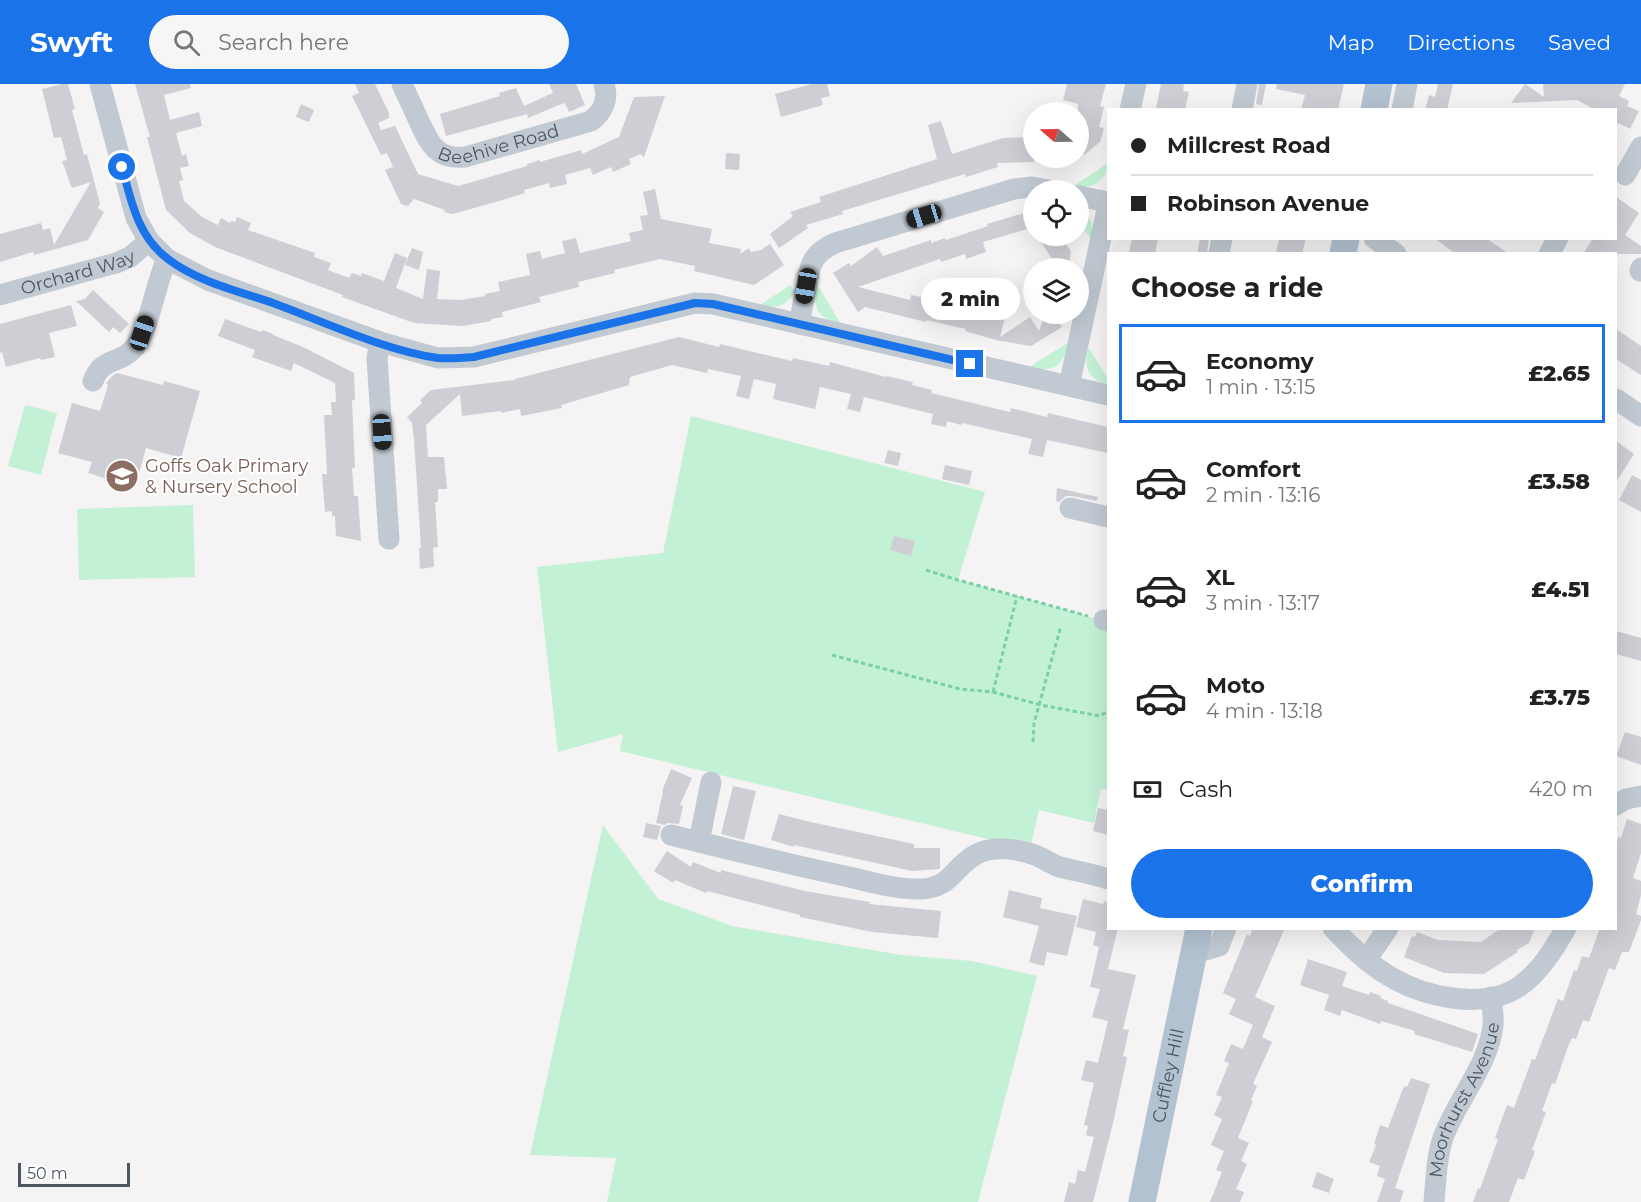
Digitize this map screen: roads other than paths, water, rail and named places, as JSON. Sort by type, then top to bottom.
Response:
[{"type":"main road","points":[[1374,108],[1379,84]]},
{"type":"main road","name":"Cuffley Hill","points":[[1142,1202],[1197,938]]},
{"type":"street","points":[[100,84],[136,218],[149,241],[167,259],[208,280],[380,342],[438,358],[474,357],[695,303],[713,304],[1107,395]]},
{"type":"street","name":"Beehive Road","points":[[402,84],[431,144],[443,154],[456,158],[591,121],[602,111],[606,96],[604,84]]},
{"type":"street","points":[[1130,108],[1136,84]]},
{"type":"street","points":[[1242,108],[1247,84]]},
{"type":"street","points":[[1402,108],[1407,84]]},
{"type":"street","points":[[1627,178],[1641,147]]},
{"type":"street","points":[[799,324],[812,261],[824,249],[835,243],[1023,188]]},
{"type":"street","points":[[1089,199],[1107,204]]},
{"type":"street","points":[[1069,386],[1107,209]]},
{"type":"street","points":[[1377,240],[1393,252]]},
{"type":"street","name":"Orchard Way","points":[[0,295],[116,263],[130,257],[149,241]]},
{"type":"street","points":[[93,381],[102,366],[119,359],[135,346],[142,333],[160,273],[167,259]]},
{"type":"street","points":[[380,342],[377,358],[389,539]]},
{"type":"street","points":[[1617,400],[1641,416]]},
{"type":"street","points":[[1070,508],[1107,517]]},
{"type":"street","points":[[699,842],[711,782]]},
{"type":"street","points":[[1617,803],[1641,796]]},
{"type":"street","points":[[671,835],[747,855],[882,884],[918,889],[933,888],[943,884],[972,857],[991,850],[1008,849],[1034,855],[1057,866],[1107,879]]},
{"type":"street","name":"Cuffley Hill","points":[[1197,938],[1206,950],[1219,946],[1225,930]]},
{"type":"street","points":[[1335,930],[1366,960],[1390,977],[1453,999],[1473,1000],[1491,998],[1521,985],[1544,962],[1565,930]]},
{"type":"street","points":[[1366,960],[1387,930]]},
{"type":"street","name":"Moorhurst Avenue","points":[[1434,1202],[1438,1156],[1442,1140],[1473,1080],[1490,1038],[1493,1018],[1491,998]]},
{"type":"place","name":"Goffs Oak Primary & Nursery School","points":[[122,476]]}]
